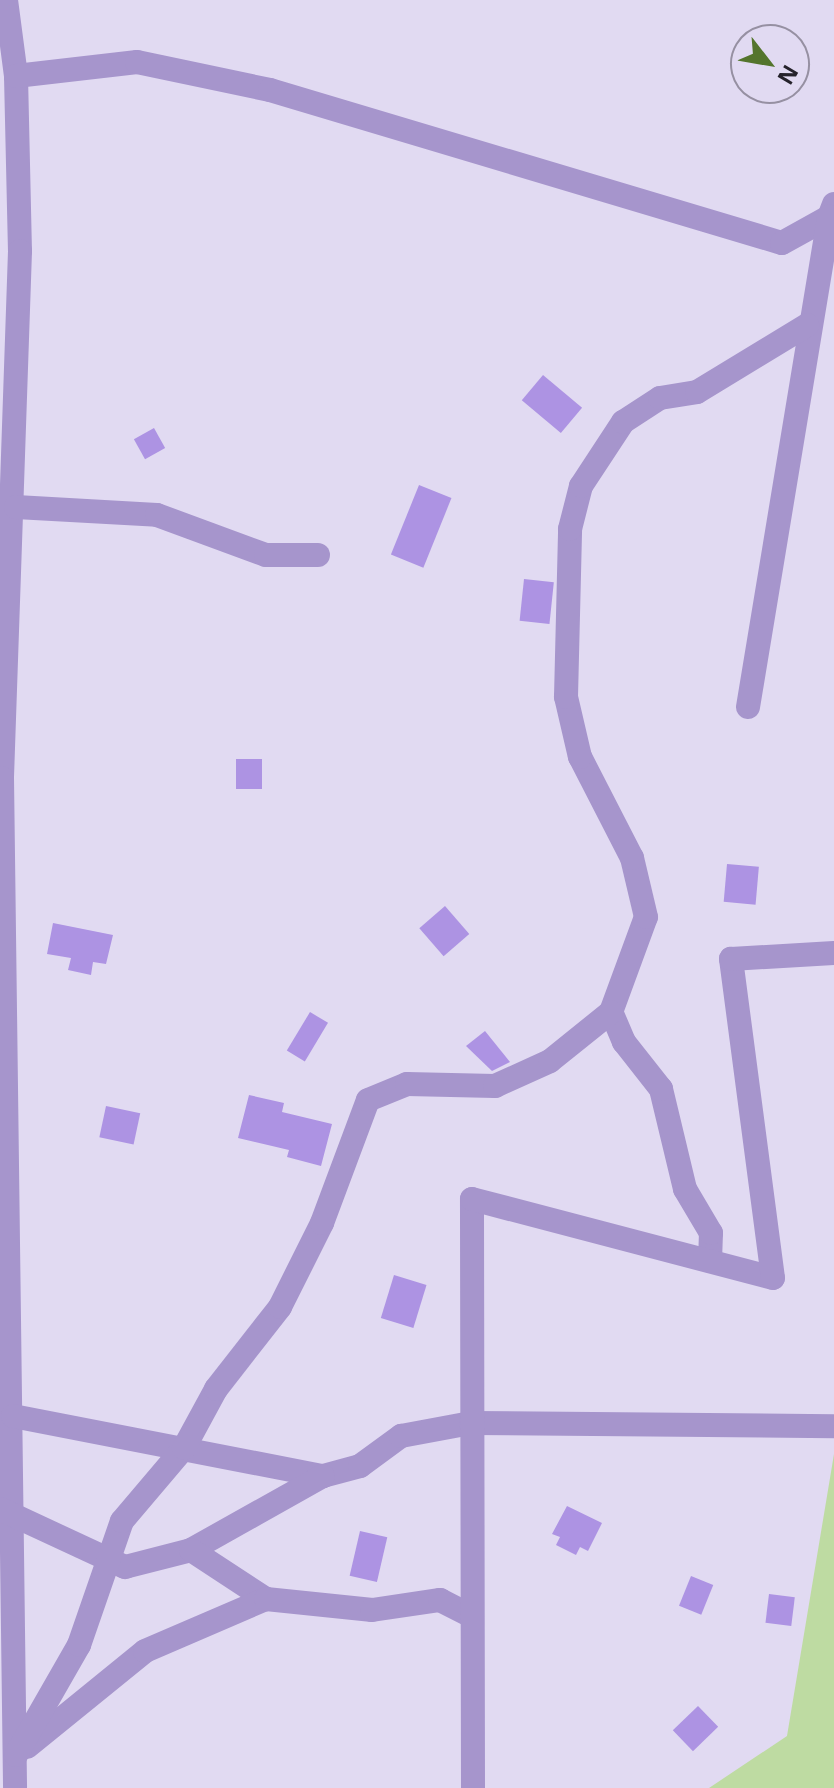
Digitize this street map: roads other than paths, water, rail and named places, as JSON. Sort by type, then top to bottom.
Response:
[{"type":"street","points":[[6,0],[16,76],[16,507],[1,778],[2,1026],[13,1416],[5,1510],[8,1757],[15,1788]]},
{"type":"street","points":[[16,76],[137,62],[270,90],[782,243],[831,211]]},
{"type":"street","points":[[748,707],[807,325],[831,211]]},
{"type":"street","points":[[8,1757],[79,1645],[122,1521],[184,1448],[216,1389],[280,1307],[322,1223],[368,1100],[407,1084],[495,1086],[550,1061],[611,1012],[646,917],[632,858],[580,757],[566,697],[570,529],[581,486],[623,422],[660,398],[697,392],[807,325]]},
{"type":"street","points":[[16,507],[157,515],[266,555],[318,555]]},
{"type":"street","points":[[473,1788],[472,1199],[773,1278],[731,959],[834,953]]},
{"type":"street","points":[[611,1012],[624,1042],[661,1089],[685,1189],[711,1233],[710,1261]]},
{"type":"street","points":[[13,1416],[323,1476]]},
{"type":"street","points":[[5,1510],[125,1567],[191,1550],[323,1476],[360,1466],[401,1436],[471,1423],[834,1426]]},
{"type":"street","points":[[191,1550],[266,1599],[372,1610],[440,1600],[472,1616]]},
{"type":"street","points":[[8,1757],[145,1651],[266,1599]]}]
